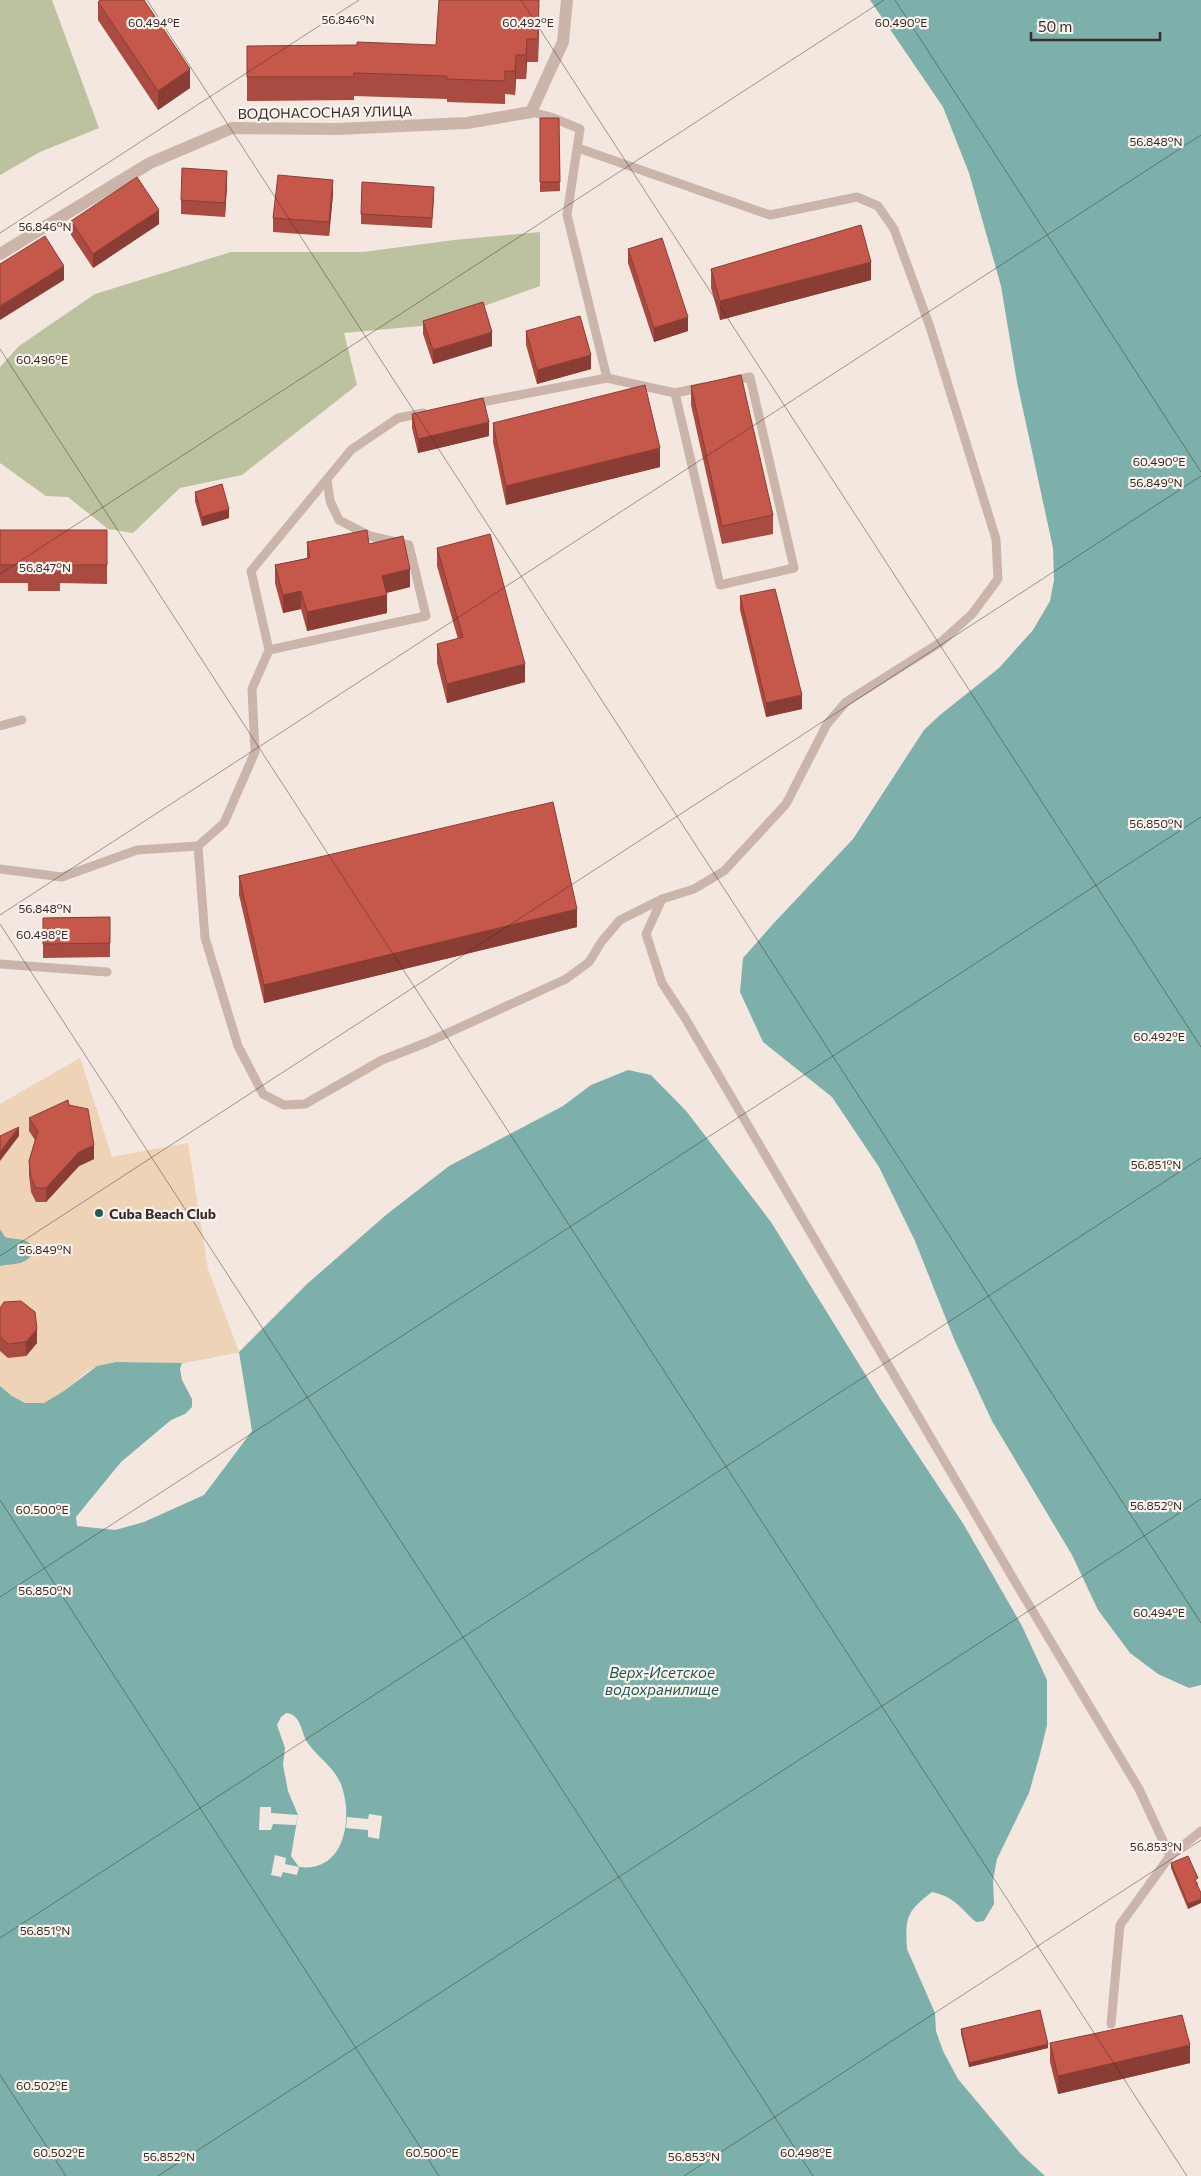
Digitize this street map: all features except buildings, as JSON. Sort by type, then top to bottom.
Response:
[{"type":"street","points":[[531,112],[563,42],[568,0]]},
{"type":"street","name":"ВОДОНАСОСНАЯ УЛИЦА","points":[[0,254],[150,163],[232,128],[338,129],[467,123],[531,112]]},
{"type":"lane","points":[[531,112],[580,128],[567,215],[607,378]]},
{"type":"lane","points":[[198,846],[205,938],[238,1046],[263,1094],[284,1105],[305,1104],[382,1060],[428,1042],[566,979],[589,962],[602,941],[620,920],[662,899],[694,889],[724,871],[786,804],[827,724],[846,702],[941,642],[972,614],[998,579],[996,539],[930,327],[894,229],[878,206],[857,197],[770,215],[578,148]]},
{"type":"lane","points":[[462,406],[607,378],[675,393],[750,377],[794,568],[720,585],[675,393]]},
{"type":"lane","points":[[0,869],[62,877],[137,850],[198,846],[224,823],[255,752],[252,689],[269,650],[251,571],[351,450],[398,418],[434,411]]},
{"type":"lane","points":[[269,650],[426,616],[409,544],[370,536],[339,520],[330,501],[327,479]]},
{"type":"lane","points":[[0,726],[22,720]]},
{"type":"lane","points":[[662,899],[646,934],[662,983],[685,1018],[1012,1577],[1139,1789],[1170,1856]]},
{"type":"lane","points":[[0,964],[108,972]]},
{"type":"lane","points":[[1111,2024],[1120,1925],[1170,1856],[1201,1831]]},
{"type":"green space","points":[[0,0],[52,0],[99,128],[40,152],[0,175]]},
{"type":"green space","points":[[540,232],[540,286],[431,325],[344,333],[357,385],[242,475],[180,488],[133,533],[108,529],[68,497],[46,496],[0,463],[0,367],[19,346],[95,294],[231,252],[363,252],[454,240]]},
{"type":"sand","name":"Cuba Beach Club","points":[[80,1058],[112,1157],[188,1143],[208,1269],[239,1352],[172,1364],[108,1363],[91,1369],[52,1400],[45,1403],[32,1404],[15,1398],[0,1386],[0,1104]]},
{"type":"water","points":[[870,0],[1201,0],[1201,1685],[1189,1688],[1158,1674],[1130,1653],[1098,1610],[1072,1555],[992,1421],[954,1339],[915,1241],[879,1167],[832,1097],[763,1042],[740,992],[743,958],[853,839],[924,730],[999,668],[1033,630],[1050,601],[1054,580],[1053,548],[1017,382],[1001,286],[969,173],[943,107]]},
{"type":"water","name":"Верх-Исетское водохранилище","points":[[628,1070],[651,1075],[687,1112],[771,1222],[880,1398],[964,1525],[1022,1626],[1047,1680],[1047,1725],[1029,1793],[997,1859],[993,1880],[994,1904],[984,1921],[976,1922],[952,1900],[932,1892],[917,1904],[909,1916],[906,1938],[907,1949],[935,2013],[936,2031],[943,2051],[958,2079],[1020,2153],[1045,2176],[0,2176],[0,1386],[12,1396],[25,1403],[44,1403],[64,1391],[97,1366],[116,1362],[182,1363],[239,1352],[307,1284],[386,1215],[449,1166],[563,1106],[591,1085]],"holes":[[[286,1713],[291,1714],[298,1720],[311,1748],[331,1768],[339,1780],[345,1800],[346,1814],[342,1842],[326,1862],[314,1867],[299,1867],[291,1856],[298,1815],[288,1791],[283,1765],[285,1748],[277,1725],[281,1717]]]},
{"type":"water","points":[[0,1229],[5,1237],[26,1241],[32,1246],[34,1250],[28,1259],[20,1263],[0,1266]]},
{"type":"pier","points":[[239,1352],[252,1431],[204,1495],[144,1522],[115,1530],[77,1526],[76,1517],[121,1462],[171,1420],[185,1414],[192,1407],[192,1399],[182,1380],[180,1369],[182,1363]]},
{"type":"pier","points":[[260,1807],[271,1807],[271,1813],[298,1815],[296,1825],[273,1824],[271,1830],[259,1830]]},
{"type":"pier","points":[[369,1814],[382,1816],[379,1839],[368,1837],[368,1830],[346,1828],[347,1817],[368,1819]]},
{"type":"pier","points":[[275,1855],[286,1858],[285,1864],[299,1867],[297,1875],[283,1872],[281,1877],[271,1875]]},
{"type":"place","name":"Cuba Beach Club","points":[[99,1213]]}]
